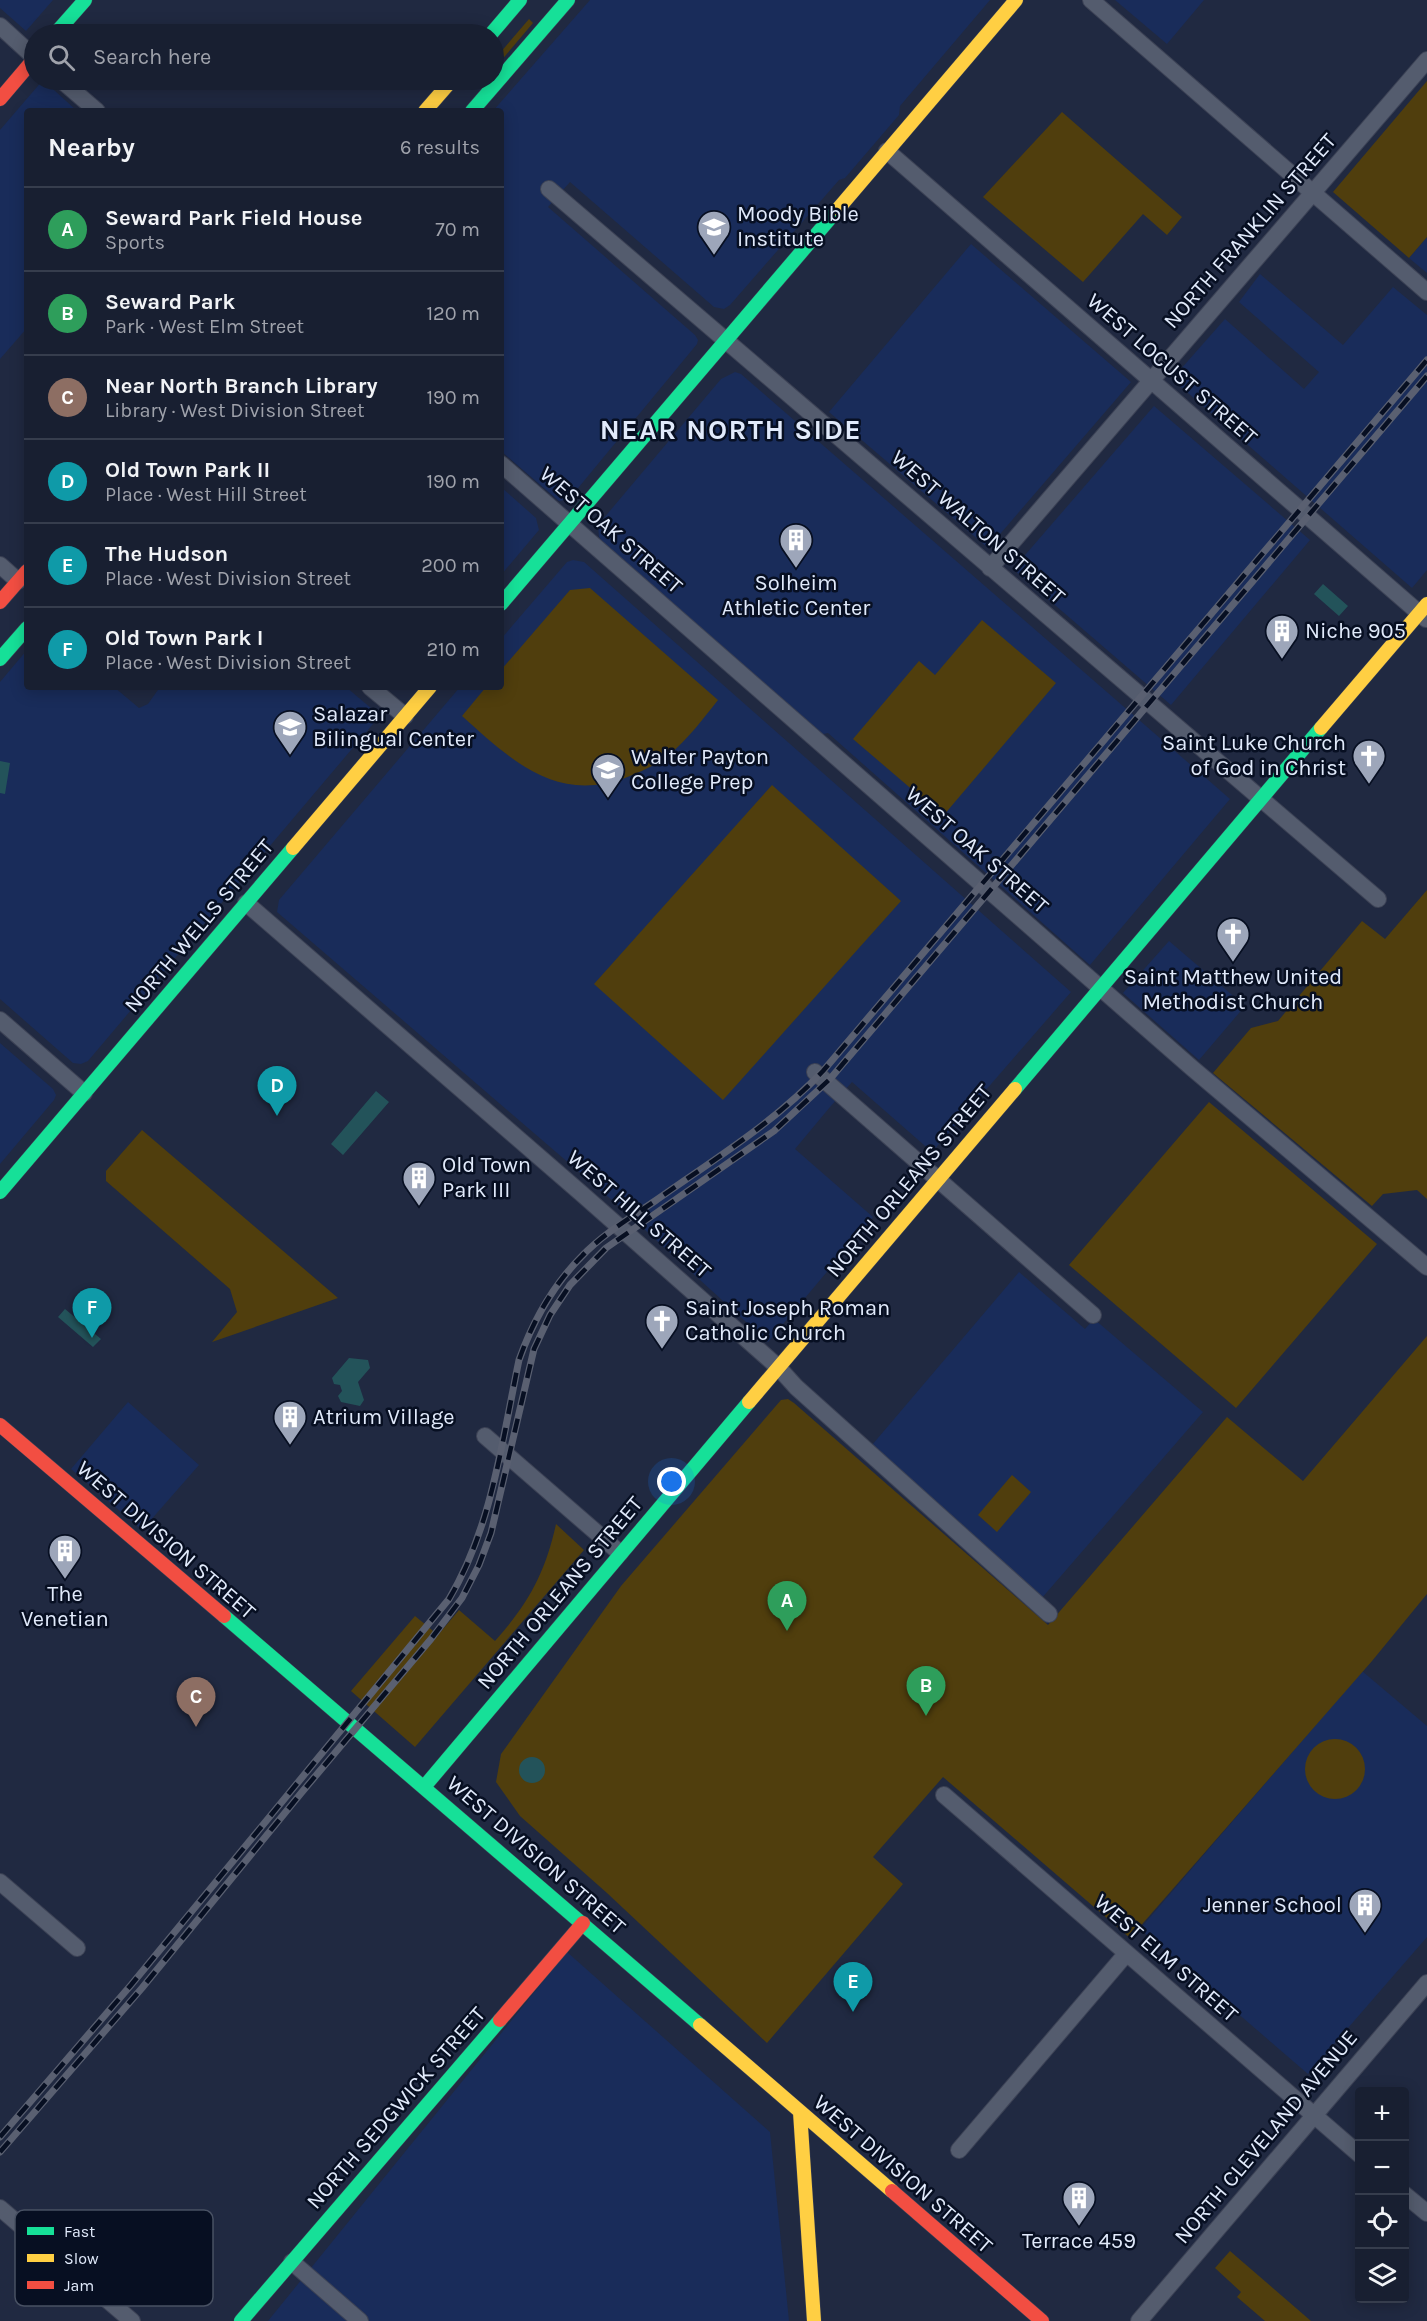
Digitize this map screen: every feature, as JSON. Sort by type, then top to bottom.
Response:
[{"type":"street","points":[[65,24],[85,0]]},
{"type":"street","points":[[500,24],[520,0]]},
{"type":"street","points":[[504,74],[568,0]]},
{"type":"street","points":[[504,600],[1016,0]]},
{"type":"street","points":[[1090,0],[1427,292]]},
{"type":"street","points":[[0,26],[24,49]]},
{"type":"street","name":"NORTH FRANKLIN STREET","points":[[990,567],[1427,60]]},
{"type":"street","points":[[0,99],[24,70]]},
{"type":"street","points":[[73,90],[94,108]]},
{"type":"street","points":[[428,108],[443,90]]},
{"type":"street","points":[[475,108],[490,90]]},
{"type":"street","name":"WEST LOCUST STREET","points":[[887,151],[1151,381],[1424,612]]},
{"type":"street","name":"WEST WALTON STREET","points":[[549,189],[1378,899]]},
{"type":"street","name":"WEST OAK STREET","points":[[504,467],[1101,987],[1427,1267]]},
{"type":"street","points":[[0,566],[24,580],[0,602]]},
{"type":"street","name":"NORTH ORLEANS STREET","points":[[424,1787],[1261,799],[1424,612]]},
{"type":"street","points":[[0,659],[24,631]]},
{"type":"street","points":[[374,690],[405,717]]},
{"type":"street","name":"NORTH WELLS STREET","points":[[0,1192],[428,690]]},
{"type":"street","name":"WEST HILL STREET","points":[[246,903],[778,1367],[796,1387],[1049,1614]]},
{"type":"street","points":[[0,1020],[84,1093]]},
{"type":"street","points":[[815,1071],[1093,1315]]},
{"type":"street","name":"WEST DIVISION STREET","points":[[0,1425],[583,1923],[1042,2321]]},
{"type":"street","points":[[485,1436],[620,1553]]},
{"type":"street","name":"WEST ELM STREET","points":[[944,1795],[1355,2152]]},
{"type":"street","points":[[0,1882],[77,1948]]},
{"type":"street","name":"NORTH SEDGWICK STREET","points":[[241,2321],[583,1923]]},
{"type":"street","points":[[959,2150],[1126,1954]]},
{"type":"street","name":"NORTH CLEVELAND AVENUE","points":[[1139,2321],[1427,1983]]},
{"type":"street","points":[[800,2112],[814,2321]]},
{"type":"street","points":[[1405,2195],[1427,2213]]},
{"type":"street","points":[[0,2208],[15,2221]]},
{"type":"street","points":[[292,2262],[360,2321]]},
{"type":"street","points":[[114,2306],[132,2321]]},
{"type":"shaded area","points":[[0,0],[53,0],[32,24],[24,24],[24,29],[0,8]]},
{"type":"shaded area","name":"Moody Bible Institute","points":[[590,0],[990,0],[900,106],[899,115],[845,178],[839,180],[730,305],[724,309],[714,307],[570,182],[548,207],[698,340],[574,493],[559,501],[504,454],[504,108],[496,108]]},
{"type":"shaded area","points":[[1115,0],[1204,0],[1167,44]]},
{"type":"shaded area","points":[[529,19],[533,23],[504,57],[504,48]]},
{"type":"shaded area","points":[[1427,81],[1427,237],[1409,258],[1333,192]]},
{"type":"shaded area","points":[[34,90],[54,90],[74,108],[24,108],[24,331],[0,359],[0,130]]},
{"type":"shaded area","points":[[1062,112],[1182,217],[1167,235],[1143,214],[1083,282],[983,197]]},
{"type":"shaded area","points":[[1427,237],[1427,273],[1409,258]]},
{"type":"shaded area","points":[[971,244],[1131,382],[988,548],[829,412]]},
{"type":"shaded area","points":[[1260,274],[1343,345],[1393,287],[1427,315],[1427,570],[1412,588],[1172,379],[1225,319],[1304,389],[1319,372],[1239,302]]},
{"type":"shaded area","points":[[735,372],[741,374],[1230,799],[1090,965],[828,733],[823,734],[610,551],[599,537],[598,525],[721,379]]},
{"type":"shaded area","points":[[1154,406],[1310,540],[1171,705],[1013,569]]},
{"type":"shaded area","points":[[504,490],[536,518],[539,530],[504,571]]},
{"type":"shaded area","name":"Walter Payton College Prep","points":[[573,560],[584,562],[1071,992],[932,1152],[852,1082],[830,1107],[795,1149],[873,1217],[768,1342],[620,1207],[277,912],[279,900],[457,690],[504,690],[504,636],[567,562]]},
{"type":"shaded area","points":[[1323,584],[1348,606],[1339,616],[1314,594]]},
{"type":"shaded area","points":[[590,588],[718,700],[695,729],[669,755],[642,771],[600,784],[577,785],[556,781],[536,773],[498,748],[462,716],[484,690],[504,690],[504,667],[570,590]]},
{"type":"shaded area","points":[[982,620],[1056,683],[943,816],[853,739],[919,661],[935,675]]},
{"type":"shaded area","points":[[24,654],[24,690],[118,690],[139,708],[148,704],[158,690],[350,690],[376,715],[373,724],[88,1061],[81,1064],[73,1063],[0,999],[0,682]]},
{"type":"shaded area","points":[[0,761],[10,763],[5,794],[0,793]]},
{"type":"shaded area","points":[[772,785],[901,901],[723,1100],[594,984]]},
{"type":"shaded area","points":[[1427,890],[1427,1199],[1417,1190],[1383,1194],[1372,1206],[1213,1073],[1251,1028],[1278,1021],[1362,921],[1385,939]]},
{"type":"shaded area","points":[[1169,941],[1245,1006],[1199,1060],[1123,993]]},
{"type":"shaded area","points":[[0,1043],[53,1089],[56,1095],[0,1164]]},
{"type":"shaded area","points":[[376,1091],[389,1102],[343,1155],[331,1144]]},
{"type":"shaded area","points":[[1209,1102],[1377,1244],[1236,1408],[1069,1265]]},
{"type":"shaded area","points":[[142,1130],[338,1298],[212,1342],[237,1312],[230,1289],[106,1181],[106,1171]]},
{"type":"shaded area","points":[[1019,1272],[1085,1329],[1094,1319],[1203,1412],[1041,1599],[872,1445]]},
{"type":"shaded area","points":[[65,1309],[101,1339],[93,1347],[58,1317]]},
{"type":"shaded area","points":[[1427,1336],[1427,1594],[1372,1661],[1130,1938],[943,1777],[873,1857],[903,1884],[767,2043],[607,1893],[520,1816],[496,1782],[501,1754],[621,1586],[781,1400],[788,1399],[794,1403],[1048,1625],[1227,1417],[1303,1481]]},
{"type":"shaded area","points":[[349,1358],[368,1360],[370,1368],[358,1382],[364,1400],[360,1406],[341,1402],[338,1396],[342,1391],[340,1385],[334,1384],[332,1378]]},
{"type":"shaded area","points":[[128,1402],[199,1465],[142,1530],[71,1469]]},
{"type":"shaded area","points":[[1012,1475],[1031,1492],[997,1532],[978,1515]]},
{"type":"shaded area","points":[[556,1524],[584,1550],[415,1747],[351,1691],[415,1616],[438,1635],[459,1610],[495,1641],[517,1614],[534,1587],[552,1542]]},
{"type":"shaded area","points":[[1362,1671],[1427,1726],[1427,1937],[1308,2074],[1140,1929]]},
{"type":"shaded area","points":[[1335,1739],[1352,1744],[1360,1752],[1365,1769],[1360,1786],[1352,1794],[1335,1799],[1318,1794],[1310,1786],[1305,1769],[1310,1752],[1318,1744]]},
{"type":"shaded area","points":[[532,1757],[541,1761],[545,1770],[541,1779],[532,1783],[523,1779],[519,1770],[523,1761]]},
{"type":"shaded area","points":[[567,1952],[770,2132],[789,2321],[268,2321]]},
{"type":"shaded area","points":[[1230,2251],[1311,2321],[1265,2321],[1237,2297],[1241,2292],[1215,2268]]},
{"type":"railway","points":[[0,2137],[131,1985],[449,1599],[464,1571],[486,1513],[501,1452],[519,1360],[537,1318],[561,1279],[599,1241],[764,1124],[823,1071],[1427,360]]},
{"type":"railway","points":[[0,2152],[142,1988],[431,1639],[462,1598],[479,1565],[491,1533],[534,1349],[550,1315],[570,1285],[606,1248],[774,1131],[830,1079],[1427,376]]},
{"type":"traffic: fast","points":[[64,24],[85,0]]},
{"type":"traffic: fast","points":[[500,24],[520,0]]},
{"type":"traffic: fast","points":[[504,74],[568,0]]},
{"type":"traffic: fast","points":[[475,108],[490,90]]},
{"type":"traffic: fast","points":[[504,600],[838,209]]},
{"type":"traffic: fast","points":[[0,659],[24,631]]},
{"type":"traffic: fast","points":[[1015,1089],[1321,728]]},
{"type":"traffic: fast","points":[[0,1192],[293,848]]},
{"type":"traffic: fast","points":[[424,1787],[749,1402]]},
{"type":"traffic: fast","points":[[224,1616],[700,2025]]},
{"type":"traffic: fast","points":[[241,2321],[500,2020]]},
{"type":"traffic: slow","points":[[838,209],[1016,0]]},
{"type":"traffic: slow","points":[[428,108],[443,90]]},
{"type":"traffic: slow","points":[[1321,728],[1427,604]]},
{"type":"traffic: slow","points":[[293,848],[427,690]]},
{"type":"traffic: slow","points":[[749,1402],[1015,1089]]},
{"type":"traffic: slow","points":[[700,2025],[892,2191]]},
{"type":"traffic: slow","points":[[800,2112],[814,2321]]},
{"type":"traffic: jam","points":[[0,99],[24,71]]},
{"type":"traffic: jam","points":[[0,602],[24,574]]},
{"type":"traffic: jam","points":[[0,1425],[224,1616]]},
{"type":"traffic: jam","points":[[500,2020],[583,1923]]},
{"type":"traffic: jam","points":[[892,2191],[1042,2321]]},
{"type":"place","name":"Moody Bible Institute","points":[[714,256]]},
{"type":"place","name":"Solheim Athletic Center","points":[[796,569]]},
{"type":"place","name":"Niche 905","points":[[1282,660]]},
{"type":"place","name":"Salazar Bilingual Center","points":[[290,756]]},
{"type":"place","name":"Saint Luke Church of God in Christ","points":[[1369,785]]},
{"type":"place","name":"Walter Payton College Prep","points":[[608,799]]},
{"type":"place","name":"Saint Matthew United Methodist Church","points":[[1233,963]]},
{"type":"place","name":"Old Town Park II","points":[[277,1116]]},
{"type":"place","name":"Old Town Park III","points":[[419,1207]]},
{"type":"place","name":"Old Town Park I","points":[[92,1338]]},
{"type":"place","name":"Saint Joseph Roman Catholic Church","points":[[662,1350]]},
{"type":"place","name":"Atrium Village","points":[[290,1446]]},
{"type":"place","name":"The Venetian","points":[[65,1580]]},
{"type":"place","name":"Seward Park Field House","points":[[787,1631]]},
{"type":"place","name":"Seward Park","points":[[926,1716]]},
{"type":"place","name":"Near North Branch Library","points":[[196,1727]]},
{"type":"place","name":"Jenner School","points":[[1365,1934]]},
{"type":"place","name":"The Hudson","points":[[853,2012]]},
{"type":"place","name":"Terrace 459","points":[[1079,2227]]},
{"type":"district","name":"NEAR NORTH SIDE","points":[[731,429]]}]
